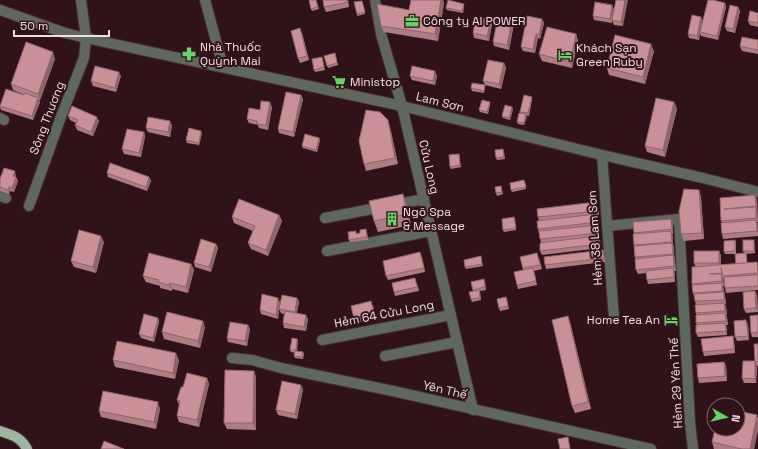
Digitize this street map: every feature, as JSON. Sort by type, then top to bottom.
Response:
[{"type":"main road","points":[[0,431],[17,436],[23,441],[27,449]]},
{"type":"street","name":"Sông Thương","points":[[29,206],[84,58],[86,38],[81,0]]},
{"type":"street","points":[[204,0],[223,67]]},
{"type":"street","name":"Cửu Long","points":[[375,0],[381,34],[402,106],[473,410]]},
{"type":"street","name":"Lam Sơn","points":[[0,10],[65,33],[402,106],[758,192]]},
{"type":"street","name":"Hẻm 38 Lam Sơn","points":[[602,155],[614,319]]},
{"type":"street","points":[[325,218],[424,199]]},
{"type":"street","name":"Hẻm 29 Yên Thế","points":[[607,226],[679,219],[690,423],[693,449]]},
{"type":"street","points":[[327,251],[431,231]]},
{"type":"street","name":"Hẻm 64 Cửu Long","points":[[322,340],[451,315]]},
{"type":"street","points":[[385,356],[457,342]]},
{"type":"street","name":"Yên Thế","points":[[232,358],[252,360],[281,368],[393,391],[650,449]]},
{"type":"building","points":[[309,0],[316,0],[318,7],[311,9]]},
{"type":"building","points":[[323,0],[347,0],[348,2],[324,7]]},
{"type":"building","name":"Công ty AI POWER","points":[[411,0],[441,0],[435,34],[381,26],[377,4],[409,10]]},
{"type":"building","points":[[448,0],[464,4],[462,11],[446,8]]},
{"type":"building","points":[[616,0],[625,0],[621,22],[612,20]]},
{"type":"building","points":[[708,0],[725,3],[717,36],[700,32]]},
{"type":"building","points":[[362,1],[365,12],[357,14],[354,2]]},
{"type":"building","points":[[595,2],[612,5],[610,19],[593,16]]},
{"type":"building","points":[[730,5],[738,7],[733,29],[725,27]]},
{"type":"building","points":[[750,11],[758,13],[758,23],[748,21]]},
{"type":"building","points":[[692,15],[701,17],[697,36],[688,34]]},
{"type":"building","points":[[527,16],[542,19],[539,35],[536,34],[533,49],[521,47]]},
{"type":"building","points":[[476,17],[491,20],[487,36],[473,33]]},
{"type":"building","points":[[498,17],[512,20],[507,45],[493,42]]},
{"type":"building","points":[[547,27],[576,34],[570,62],[539,54]]},
{"type":"building","points":[[300,28],[307,56],[298,58],[291,31]]},
{"type":"building","points":[[615,35],[651,44],[643,77],[607,68]]},
{"type":"building","points":[[742,37],[758,40],[758,50],[740,46]]},
{"type":"building","points":[[26,42],[53,52],[38,94],[11,84]]},
{"type":"building","points":[[335,53],[337,63],[327,66],[324,56]]},
{"type":"building","points":[[322,57],[324,67],[314,70],[312,59]]},
{"type":"building","points":[[488,60],[504,63],[499,84],[483,81]]},
{"type":"building","points":[[95,66],[119,72],[115,88],[91,81]]},
{"type":"building","points":[[412,66],[435,71],[433,81],[410,76]]},
{"type":"building","points":[[472,83],[485,85],[484,91],[471,88]]},
{"type":"building","points":[[6,89],[24,95],[25,93],[38,98],[32,116],[0,106]]},
{"type":"building","points":[[286,92],[301,95],[293,132],[278,129]]},
{"type":"building","points":[[524,95],[532,97],[528,113],[520,112]]},
{"type":"building","points":[[656,98],[674,102],[663,150],[645,146]]},
{"type":"building","points":[[482,100],[490,102],[487,112],[479,110]]},
{"type":"building","points":[[261,101],[270,102],[266,125],[257,124],[257,121],[247,119],[249,108],[260,110]]},
{"type":"building","points":[[505,105],[512,107],[509,118],[502,116]]},
{"type":"building","points":[[72,106],[97,117],[91,132],[75,125],[78,120],[68,116]]},
{"type":"building","points":[[366,110],[380,112],[388,120],[395,158],[364,164],[359,141]]},
{"type":"building","points":[[519,113],[526,114],[524,123],[517,122]]},
{"type":"building","points":[[148,117],[170,121],[168,132],[146,128]]},
{"type":"building","points":[[189,128],[201,131],[199,143],[186,140]]},
{"type":"building","points":[[127,129],[144,132],[139,153],[122,149]]},
{"type":"building","points":[[305,134],[319,138],[316,150],[302,146]]},
{"type":"building","points":[[503,149],[504,157],[496,158],[495,150]]},
{"type":"building","points":[[459,154],[460,165],[450,167],[449,155]]},
{"type":"building","points":[[110,163],[149,177],[146,187],[107,173]]},
{"type":"building","points":[[4,168],[15,171],[13,176],[16,177],[12,188],[9,187],[8,190],[0,187],[0,179]]},
{"type":"building","points":[[524,180],[526,187],[511,190],[510,183]]},
{"type":"building","points":[[501,186],[502,192],[496,193],[495,187]]},
{"type":"building","points":[[684,189],[699,190],[702,233],[681,234],[679,211]]},
{"type":"building","points":[[403,194],[407,214],[374,221],[369,201]]},
{"type":"building","points":[[755,195],[756,206],[724,209],[756,207],[756,218],[721,221],[720,198]]},
{"type":"building","points":[[239,199],[279,215],[266,250],[248,243],[255,226],[232,217]]},
{"type":"building","points":[[596,202],[597,211],[538,217],[537,209]]},
{"type":"building","points":[[596,214],[597,222],[538,229],[537,221]]},
{"type":"building","points":[[514,217],[516,228],[503,230],[502,219]]},
{"type":"building","points":[[671,219],[672,229],[634,233],[633,222]]},
{"type":"building","points":[[756,220],[757,231],[722,234],[721,223]]},
{"type":"building","points":[[598,225],[599,233],[540,239],[539,231]]},
{"type":"building","points":[[366,229],[367,237],[349,240],[348,232],[356,231],[356,234],[360,233],[360,230]]},
{"type":"building","points":[[79,230],[101,236],[93,267],[71,261]]},
{"type":"building","points":[[671,231],[672,242],[634,245],[633,234]]},
{"type":"building","points":[[598,236],[599,244],[540,251],[540,243]]},
{"type":"building","points":[[201,239],[216,244],[209,267],[194,263]]},
{"type":"building","points":[[735,240],[735,251],[724,252],[724,241]]},
{"type":"building","points":[[743,240],[754,240],[754,251],[743,251]]},
{"type":"building","points":[[672,243],[673,254],[635,257],[634,246]]},
{"type":"building","points":[[603,250],[604,258],[545,265],[544,257]]},
{"type":"building","points":[[694,251],[719,251],[719,263],[694,263]]},
{"type":"building","points":[[420,252],[424,268],[386,276],[383,261]]},
{"type":"building","points":[[149,253],[191,264],[186,287],[170,283],[169,285],[158,282],[159,280],[143,276]]},
{"type":"building","points":[[537,253],[540,265],[523,268],[520,257]]},
{"type":"building","points":[[746,253],[747,263],[736,264],[735,254]]},
{"type":"building","points":[[673,255],[674,266],[636,270],[635,259]]},
{"type":"building","points":[[481,256],[482,264],[465,267],[464,260]]},
{"type":"building","points":[[757,262],[758,273],[723,276],[721,268],[722,273],[709,274],[721,274],[722,281],[692,284],[692,267]]},
{"type":"building","points":[[533,268],[536,281],[517,285],[514,272]]},
{"type":"building","points":[[673,268],[674,277],[647,280],[646,271]]},
{"type":"building","points":[[758,275],[758,286],[725,288],[724,277]]},
{"type":"building","points":[[415,278],[417,287],[394,292],[392,283]]},
{"type":"building","points":[[484,279],[485,287],[473,290],[471,282]]},
{"type":"building","points":[[722,283],[722,291],[693,293],[692,285]]},
{"type":"building","points":[[479,290],[480,298],[471,299],[469,292]]},
{"type":"building","points":[[755,291],[756,308],[744,309],[743,292]]},
{"type":"building","points":[[724,292],[724,300],[695,301],[694,294]]},
{"type":"building","points":[[262,294],[278,298],[276,315],[260,310]]},
{"type":"building","points":[[282,295],[297,298],[295,312],[279,309]]},
{"type":"building","points":[[506,297],[508,306],[499,308],[497,299]]},
{"type":"building","points":[[371,301],[374,313],[354,318],[351,306]]},
{"type":"building","points":[[724,303],[725,311],[696,313],[695,305]]},
{"type":"building","points":[[285,311],[306,315],[304,327],[283,323]]},
{"type":"building","points":[[167,312],[203,321],[198,341],[162,332]]},
{"type":"building","points":[[725,313],[726,321],[696,323],[696,315]]},
{"type":"building","points":[[144,314],[158,318],[153,338],[139,334]]},
{"type":"building","points":[[758,315],[758,332],[751,333],[750,316]]},
{"type":"building","points":[[568,316],[588,402],[572,406],[552,320]]},
{"type":"building","points":[[746,320],[748,336],[735,337],[734,321]]},
{"type":"building","points":[[230,322],[248,325],[245,341],[227,338]]},
{"type":"building","points":[[725,323],[726,331],[696,333],[696,325]]},
{"type":"building","points":[[733,336],[734,349],[703,352],[701,339]]},
{"type":"building","points":[[292,338],[297,339],[296,350],[290,350]]},
{"type":"building","points":[[117,341],[176,353],[173,373],[113,360]]},
{"type":"building","points":[[754,344],[758,344],[758,361],[755,362]]},
{"type":"building","points":[[295,351],[303,352],[302,357],[294,356]]},
{"type":"building","points":[[743,361],[755,361],[755,379],[742,378]]},
{"type":"building","points":[[724,362],[725,376],[698,378],[697,364]]},
{"type":"building","points":[[225,370],[254,371],[253,423],[224,423]]},
{"type":"building","points":[[187,373],[207,378],[197,420],[177,416],[180,401],[177,400]]},
{"type":"building","points":[[282,381],[301,385],[295,414],[276,410]]},
{"type":"building","points":[[103,391],[158,402],[154,422],[99,411]]},
{"type":"building","points":[[746,413],[757,415],[750,449],[742,449],[712,442],[713,437],[746,437]]},
{"type":"building","points":[[568,437],[570,449],[560,449],[558,439]]},
{"type":"building","points":[[104,441],[124,449],[101,449]]},
{"type":"place","name":"Công ty AI POWER","points":[[412,21]]},
{"type":"place","name":"Nhà Thuốc Quỳnh Mai","points":[[189,54]]},
{"type":"place","name":"Khách Sạn Green Ruby","points":[[565,55]]},
{"type":"place","name":"Ministop","points":[[339,82]]},
{"type":"place","name":"Ngõ Spa & Message","points":[[392,219]]},
{"type":"place","name":"Home Tea An","points":[[671,320]]}]
